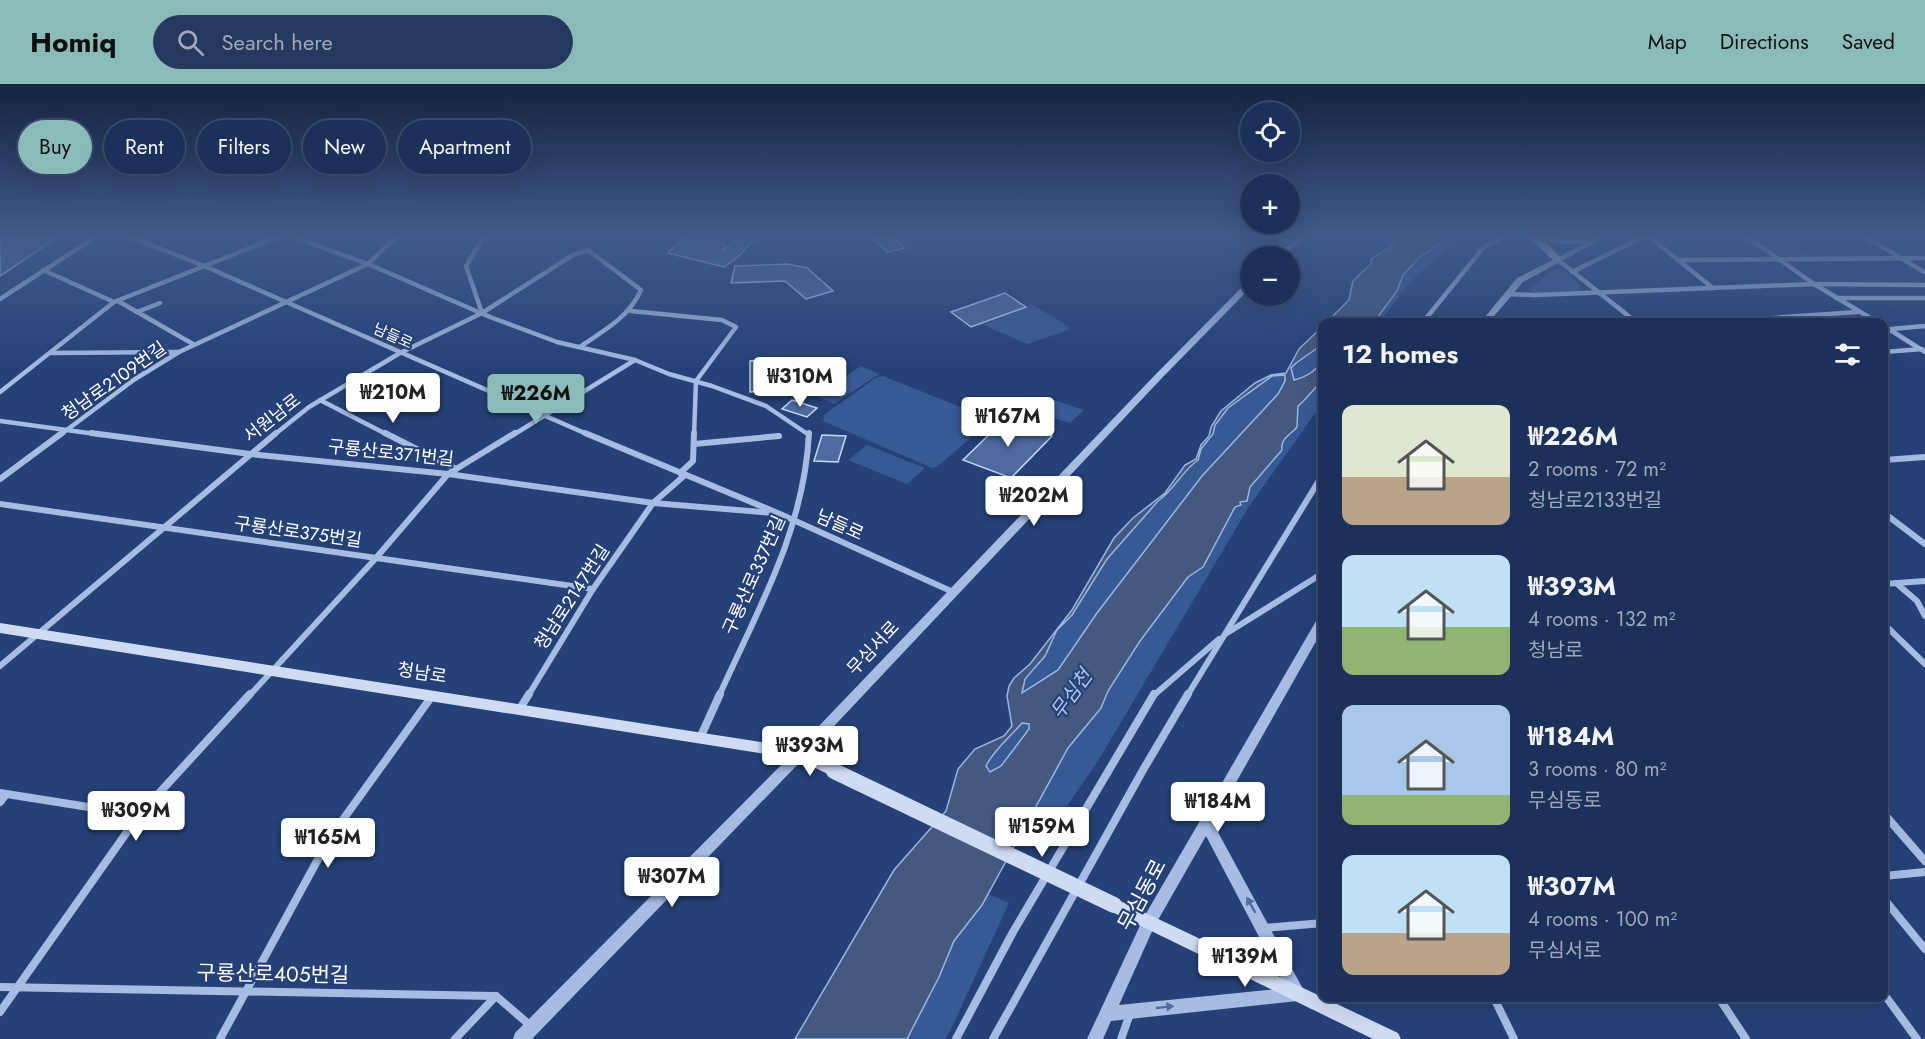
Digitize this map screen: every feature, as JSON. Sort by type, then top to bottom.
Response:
[{"type":"main road","name":"청남로","points":[[0,628],[800,754],[1149,922]]},
{"type":"main road","points":[[1149,922],[1392,1039]]},
{"type":"street","points":[[0,299],[27,281]]},
{"type":"street","points":[[67,281],[137,312],[193,344]]},
{"type":"street","points":[[0,392],[116,302],[167,281]]},
{"type":"street","name":"남들로","points":[[235,281],[544,416],[780,514],[953,592]]},
{"type":"street","name":"청남로2109번길","points":[[0,479],[135,379],[178,352],[331,281]]},
{"type":"street","name":"구룡산로337번길","points":[[407,281],[556,342],[635,360],[669,374],[696,381],[766,406],[808,433],[808,459],[796,522],[700,738]]},
{"type":"street","points":[[471,281],[482,313],[533,281]]},
{"type":"street","points":[[581,346],[631,310],[637,303],[641,290],[629,281]]},
{"type":"street","points":[[1426,318],[1457,281]]},
{"type":"street","points":[[1488,318],[1519,281]]},
{"type":"street","points":[[1583,281],[1631,318]]},
{"type":"street","points":[[1704,281],[1713,288]]},
{"type":"street","points":[[1809,281],[1869,318]]},
{"type":"street","points":[[1506,294],[1814,284],[1925,285]]},
{"type":"street","name":"무심서로","points":[[521,1039],[800,754],[1240,293]]},
{"type":"street","points":[[1836,298],[1925,298]]},
{"type":"street","points":[[137,312],[160,303]]},
{"type":"street","points":[[631,310],[722,320],[736,327],[696,381],[693,461],[683,474]]},
{"type":"street","points":[[1771,318],[1857,312]]},
{"type":"street","name":"서원남로","points":[[0,666],[250,454],[320,400],[400,353],[482,313]]},
{"type":"street","points":[[1888,328],[1925,326]]},
{"type":"street","points":[[1888,329],[1924,350]]},
{"type":"street","points":[[1888,352],[1924,350]]},
{"type":"street","points":[[50,353],[178,352]]},
{"type":"street","points":[[0,1012],[139,815],[376,558],[448,474],[635,360]]},
{"type":"street","points":[[320,400],[456,469]]},
{"type":"street","name":"구룡산로371번길","points":[[0,421],[250,454],[448,474],[653,503],[780,514]]},
{"type":"street","points":[[694,444],[779,436]]},
{"type":"street","points":[[1888,460],[1925,457]]},
{"type":"street","name":"청남로2147번길","points":[[519,710],[593,589],[653,503],[683,474]]},
{"type":"street","points":[[993,1039],[1143,770],[1318,482]]},
{"type":"street","name":"구룡산로375번길","points":[[0,504],[593,589]]},
{"type":"street","points":[[1888,516],[1925,544]]},
{"type":"street","points":[[956,1039],[1013,932],[1155,693],[1224,635],[1318,575]]},
{"type":"street","points":[[1888,584],[1925,581]]},
{"type":"street","points":[[1896,583],[1917,601],[1925,616]]},
{"type":"street","points":[[1888,628],[1925,664]]},
{"type":"street","name":"무심동로","points":[[1095,1039],[1149,922],[1318,635]]},
{"type":"street","points":[[220,1039],[329,839],[432,696]]},
{"type":"street","points":[[0,802],[3,794],[139,815]]},
{"type":"street","points":[[1888,819],[1925,861]]},
{"type":"street","points":[[1107,1014],[1298,994],[1206,823]]},
{"type":"street","points":[[1888,876],[1925,872]]},
{"type":"street","points":[[1888,904],[1925,949]]},
{"type":"street","points":[[1264,928],[1318,923]]},
{"type":"street","name":"구룡산로405번길","points":[[0,987],[496,996]]},
{"type":"street","points":[[455,1039],[496,996],[533,1027]]},
{"type":"street","points":[[1888,999],[1917,1039]]},
{"type":"street","points":[[1496,1002],[1514,1039]]},
{"type":"street","points":[[1722,1002],[1746,1039]]},
{"type":"street","points":[[1121,1039],[1131,1011]]},
{"type":"shaded area","points":[[1401,281],[1413,281],[1383,318],[1377,318],[1397,291]]},
{"type":"shaded area","points":[[1539,281],[1575,281],[1581,286],[1578,291],[1533,293],[1529,288]]},
{"type":"shaded area","points":[[1031,304],[1068,326],[1069,330],[1027,344],[983,325]]},
{"type":"shaded area","points":[[1318,347],[1318,366],[1304,378],[1294,380],[1291,368]]},
{"type":"shaded area","points":[[861,366],[879,374],[834,404],[816,396]]},
{"type":"shaded area","points":[[1285,375],[1285,381],[1278,394],[1202,476],[1097,613],[1058,670],[1021,694],[1025,679],[1034,671],[1057,630],[1072,615],[1107,559],[1198,460],[1201,449],[1228,408],[1272,376]]},
{"type":"shaded area","points":[[883,376],[988,418],[990,421],[937,467],[932,468],[823,421],[825,414],[877,377]]},
{"type":"shaded area","points":[[1318,385],[1318,409],[1248,508],[1098,761],[1051,829],[1028,819],[1068,748],[1101,708],[1108,691],[1140,641],[1188,577],[1203,567],[1235,507],[1247,501],[1250,487],[1282,451],[1284,440],[1297,427],[1298,406]]},
{"type":"shaded area","points":[[1046,397],[1084,410],[1070,423],[1048,416],[1052,411],[1036,405]]},
{"type":"shaded area","points":[[867,445],[925,468],[907,484],[848,460]]},
{"type":"shaded area","points":[[1023,723],[1029,724],[1029,729],[1000,766],[990,772],[986,766],[989,760]]},
{"type":"shaded area","points":[[988,894],[1009,903],[951,1029],[945,1039],[907,1039],[939,977],[954,940]]},
{"type":"water","points":[[1353,281],[1401,281],[1397,291],[1377,318],[1331,318],[1349,300]]},
{"type":"water","name":"무심천","points":[[1318,331],[1318,347],[1291,368],[1294,380],[1308,375],[1318,366],[1318,385],[1298,406],[1297,427],[1284,440],[1282,450],[1250,487],[1247,501],[1240,502],[1241,505],[1235,507],[1203,567],[1188,577],[1140,641],[1108,691],[1101,708],[1068,748],[982,905],[954,941],[939,977],[907,1039],[795,1039],[894,870],[946,811],[958,769],[975,749],[1004,736],[1012,726],[1007,696],[1009,686],[1014,678],[1030,664],[1072,610],[1114,538],[1133,518],[1165,493],[1185,465],[1196,459],[1201,445],[1209,436],[1211,427],[1221,411],[1255,383],[1271,375],[1286,373],[1299,349]],"holes":[[[1285,375],[1285,381],[1278,394],[1202,476],[1097,613],[1058,670],[1022,693],[1025,679],[1045,656],[1057,630],[1072,615],[1107,559],[1198,460],[1201,449],[1228,408],[1272,376]],[[1022,723],[1029,724],[1029,729],[1001,766],[990,772],[986,766],[989,760]]]},
{"type":"building","points":[[732,281],[821,281],[833,291],[806,299],[785,281],[731,283]]},
{"type":"building","points":[[1005,293],[1026,307],[971,327],[951,312]]},
{"type":"building","points":[[779,358],[781,389],[750,392],[750,361]]},
{"type":"building","points":[[792,400],[817,408],[807,417],[782,409]]},
{"type":"building","points":[[1005,419],[1052,436],[1011,478],[963,460]]},
{"type":"building","points":[[822,435],[846,436],[838,462],[814,461]]}]
